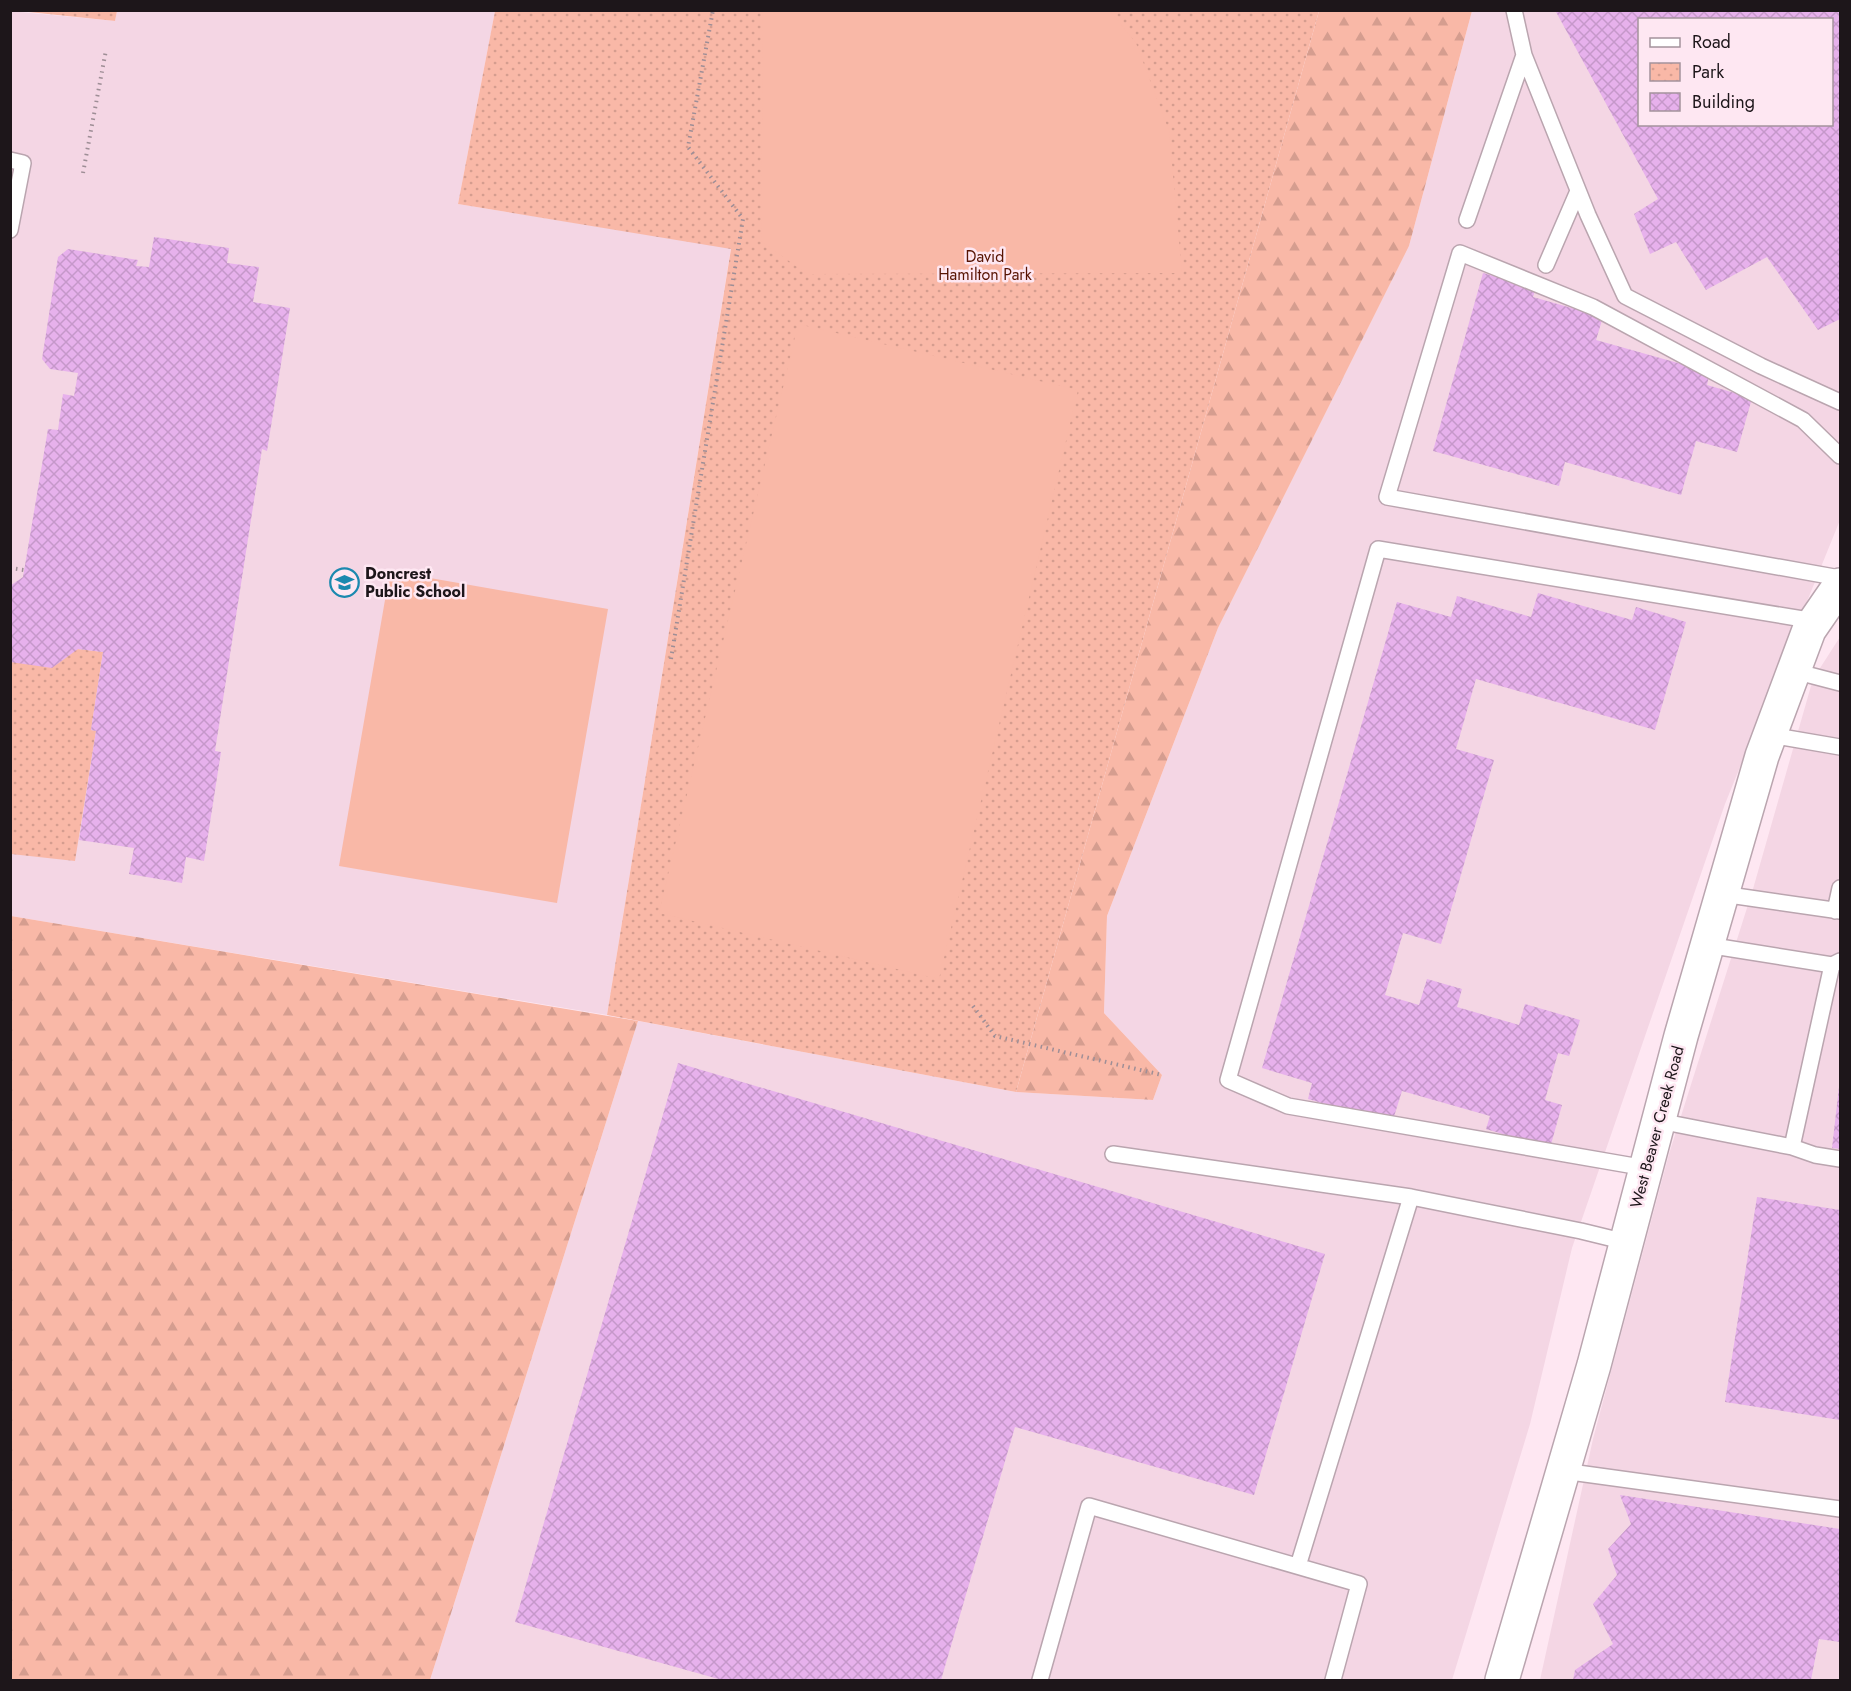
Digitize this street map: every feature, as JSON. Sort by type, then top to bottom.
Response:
[{"type":"street","name":"West Beaver Creek Road","points":[[1502,1680],[1563,1471],[1707,945],[1762,756],[1809,630],[1840,585]]},
{"type":"lane","points":[[1514,10],[1524,55],[1578,191],[1625,296],[1761,366],[1840,402]]},
{"type":"lane","points":[[1467,220],[1524,55]]},
{"type":"lane","points":[[10,160],[23,163],[10,230]]},
{"type":"lane","points":[[1546,265],[1578,191]]},
{"type":"lane","points":[[1840,456],[1803,420],[1593,307],[1460,253],[1387,497],[1840,578]]},
{"type":"lane","points":[[1646,1168],[1288,1106],[1228,1080],[1378,549],[1815,621]]},
{"type":"lane","points":[[1794,671],[1840,683]]},
{"type":"lane","points":[[1770,735],[1840,747]]},
{"type":"lane","points":[[1722,894],[1838,911],[1840,888]]},
{"type":"lane","points":[[1707,945],[1836,963],[1792,1147]]},
{"type":"lane","points":[[1659,1121],[1792,1147],[1815,1155],[1840,1159]]},
{"type":"lane","points":[[1113,1154],[1411,1197],[1626,1242]]},
{"type":"lane","points":[[1298,1566],[1411,1197]]},
{"type":"lane","points":[[1563,1471],[1840,1509]]},
{"type":"lane","points":[[1040,1680],[1089,1506],[1359,1584],[1333,1680]]},
{"type":"path","points":[[671,659],[743,219],[688,147],[713,10]]},
{"type":"path","points":[[83,173],[106,50]]},
{"type":"path","points":[[10,568],[24,570]]},
{"type":"path","points":[[973,1006],[995,1036],[1162,1075]]},
{"type":"shaded area","name":"Doncrest Public School","points":[[117,10],[495,11],[458,204],[731,248],[607,1015],[11,916],[10,11],[115,21]]},
{"type":"shaded area","points":[[1472,11],[1840,11],[1840,520],[1725,804],[1572,1248],[1530,1424],[1452,1680],[430,1680],[638,1021],[1016,1092],[1153,1100],[1162,1075],[1104,1013],[1107,916],[1218,628],[1409,246]]},
{"type":"shaded area","points":[[1840,637],[1840,1680],[1540,1680],[1593,1439],[1669,1154],[1753,889],[1813,679]]},
{"type":"green space","points":[[117,10],[115,21],[19,11]]},
{"type":"green space","name":"David Hamilton Park","points":[[495,11],[1319,11],[1016,1092],[607,1015],[731,249],[458,204]]},
{"type":"green space","points":[[763,11],[1110,11],[1136,43],[1169,131],[1182,273],[807,274],[761,241]]},
{"type":"green space","points":[[1319,11],[1472,11],[1409,246],[1218,628],[1107,916],[1104,1013],[1162,1075],[1153,1100],[1016,1092]]},
{"type":"green space","points":[[798,324],[1078,390],[939,979],[659,913]]},
{"type":"green space","points":[[390,571],[608,609],[557,903],[339,866]]},
{"type":"green space","points":[[78,649],[103,652],[91,730],[96,731],[75,861],[11,854],[11,662]]},
{"type":"green space","points":[[11,916],[638,1021],[430,1680],[11,1680]]},
{"type":"building","points":[[1555,10],[1840,10],[1840,319],[1818,330],[1767,257],[1706,290],[1676,242],[1650,254],[1634,214],[1658,199]]},
{"type":"building","points":[[154,237],[229,248],[227,263],[259,267],[253,302],[290,308],[267,451],[262,449],[215,751],[221,752],[204,861],[186,857],[182,883],[129,874],[134,848],[79,840],[96,731],[91,730],[103,652],[78,649],[52,668],[10,662],[10,586],[23,577],[48,429],[58,430],[63,394],[74,396],[78,373],[50,369],[42,359],[58,257],[68,249],[138,260],[136,266],[149,267]]},
{"type":"building","points":[[1483,273],[1536,288],[1533,297],[1603,317],[1596,340],[1710,372],[1707,385],[1752,398],[1737,452],[1696,441],[1681,495],[1565,462],[1559,486],[1433,451]]},
{"type":"building","points":[[1538,593],[1632,620],[1636,607],[1686,622],[1655,730],[1476,679],[1456,749],[1494,760],[1441,944],[1403,933],[1385,995],[1419,1005],[1427,979],[1462,989],[1457,1007],[1519,1025],[1525,1004],[1580,1020],[1569,1056],[1558,1053],[1545,1100],[1562,1105],[1550,1148],[1486,1129],[1490,1116],[1402,1091],[1392,1123],[1308,1099],[1312,1083],[1262,1068],[1397,602],[1451,617],[1457,596],[1531,617]]},
{"type":"building","points":[[678,1063],[1325,1254],[1254,1495],[1015,1427],[941,1680],[722,1680],[515,1622]]},
{"type":"building","points":[[1840,1087],[1840,1149],[1832,1148]]},
{"type":"building","points":[[1757,1197],[1840,1210],[1840,1420],[1725,1402]]},
{"type":"building","points":[[1620,1495],[1840,1529],[1840,1642],[1819,1639],[1811,1680],[1573,1680],[1575,1670],[1613,1644],[1593,1604],[1617,1575],[1608,1549],[1631,1524]]},
{"type":"place","name":"Doncrest Public School","points":[[344,582]]}]
